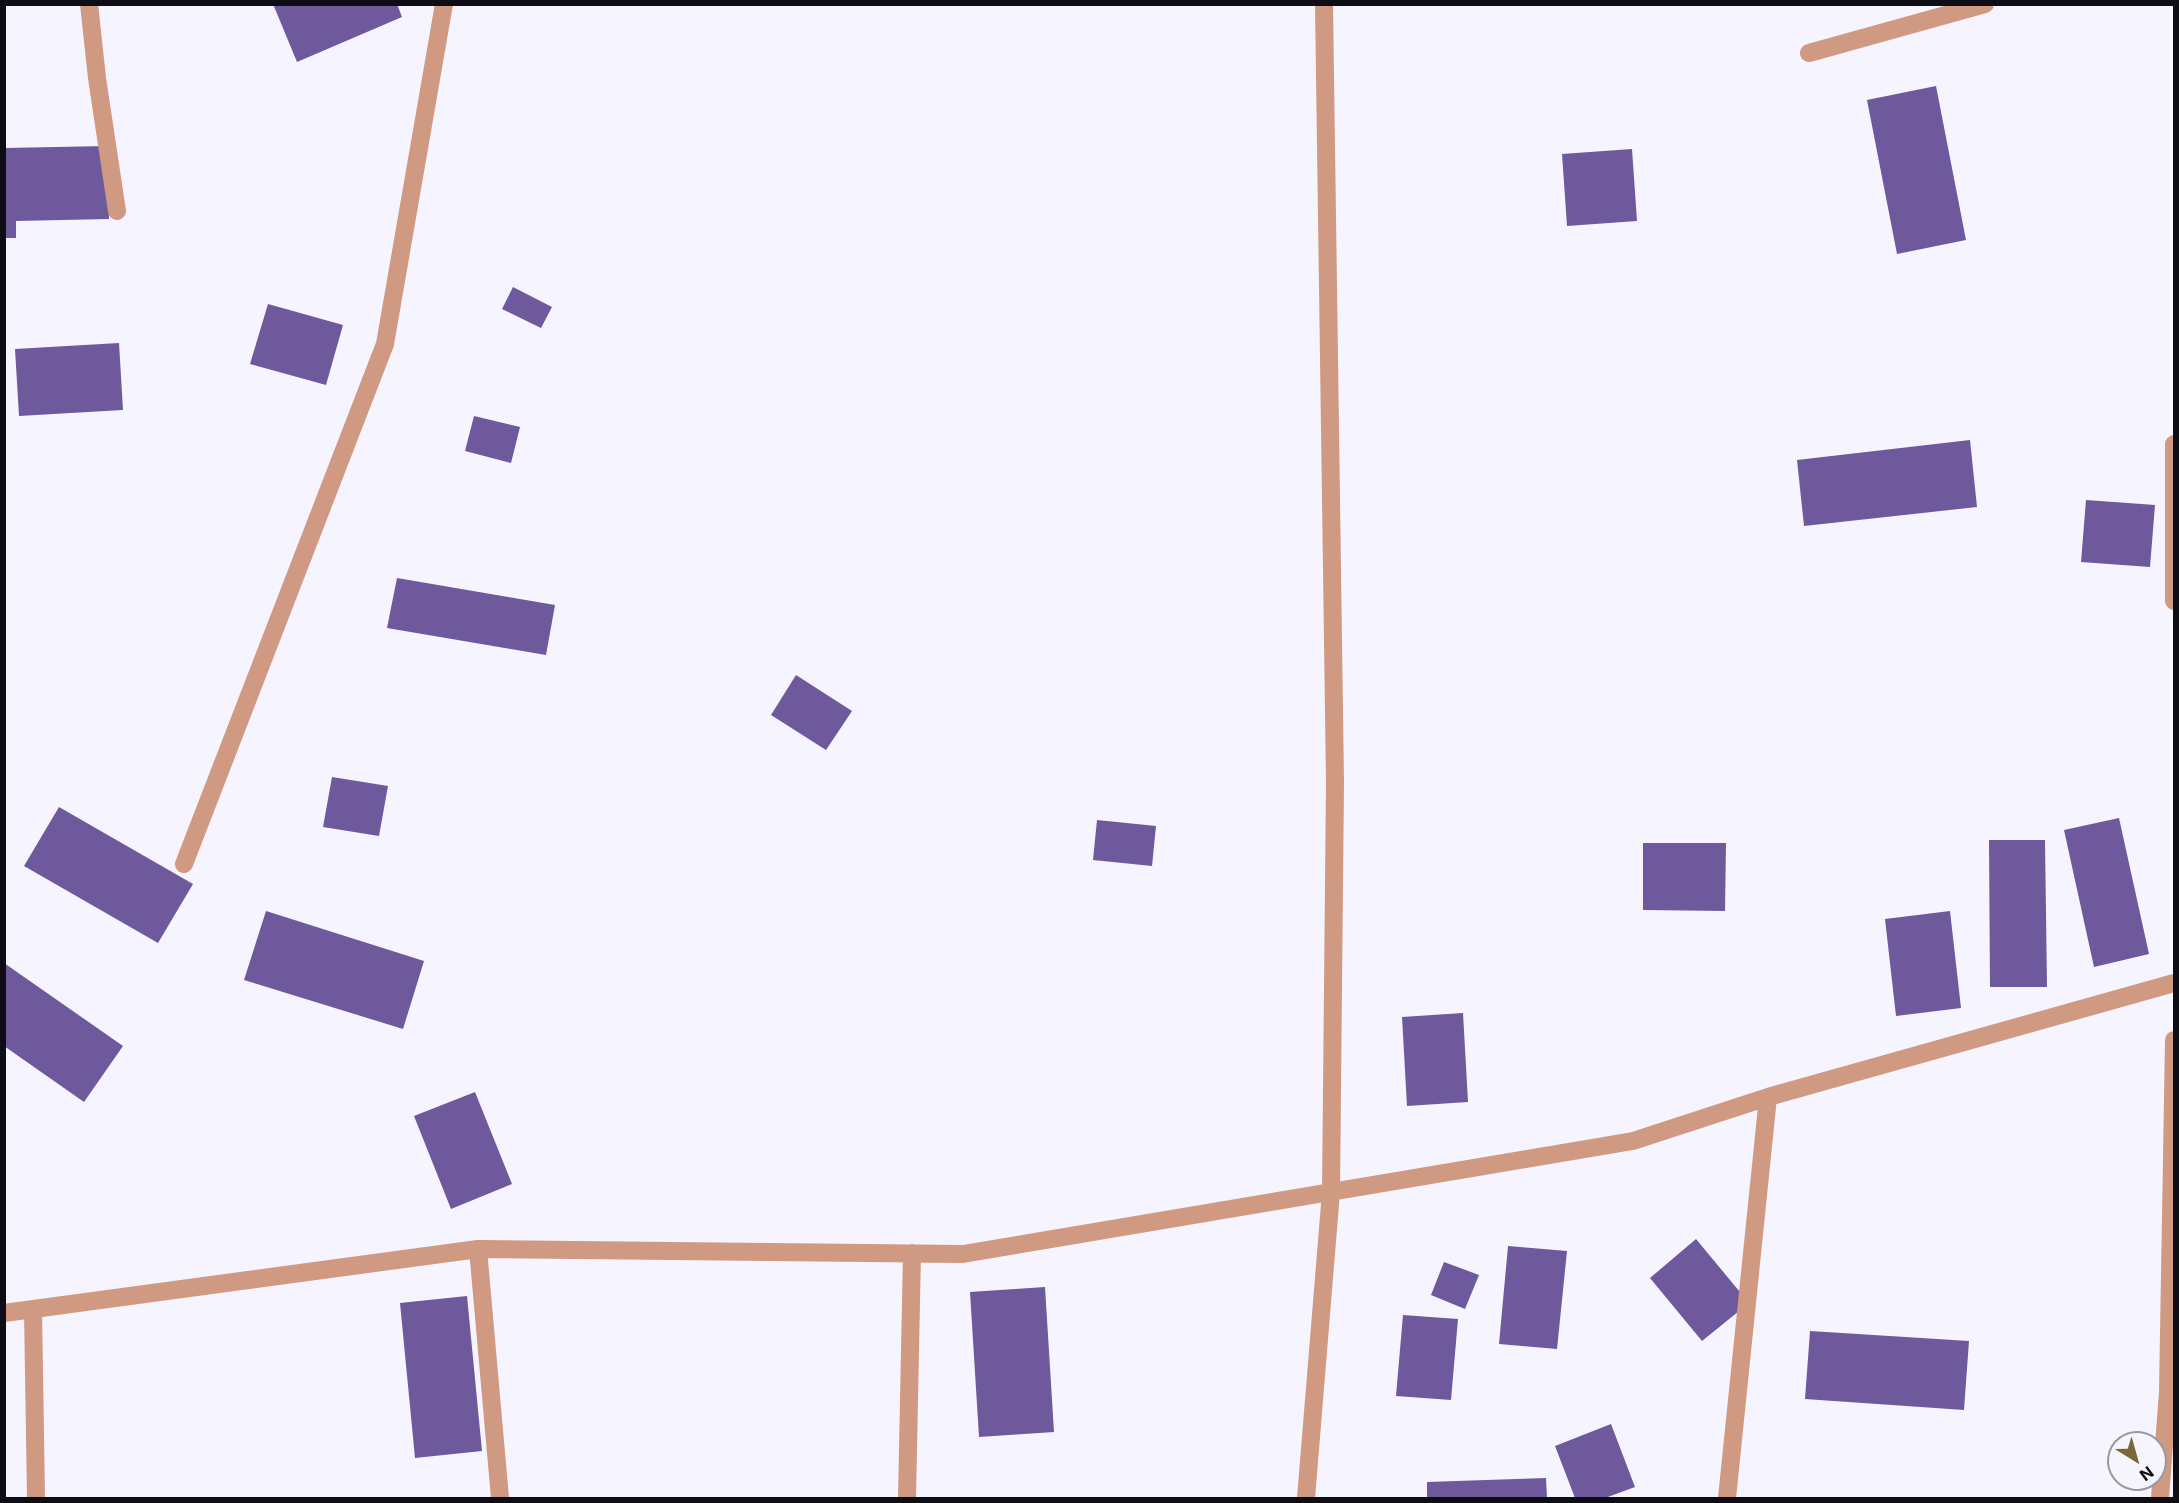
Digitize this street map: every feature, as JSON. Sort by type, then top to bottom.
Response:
[{"type":"street","points":[[89,4],[97,78],[117,211]]},
{"type":"street","points":[[184,864],[385,344],[444,4]]},
{"type":"street","points":[[1306,1498],[1331,1192],[1335,782],[1324,4]]},
{"type":"street","points":[[1809,53],[1985,4]]},
{"type":"street","points":[[2174,444],[2175,601]]},
{"type":"street","points":[[4,1313],[478,1249],[963,1254],[1633,1141],[1768,1097],[2175,983]]},
{"type":"street","points":[[2160,1498],[2168,1392],[2175,1040]]},
{"type":"street","points":[[1727,1498],[1768,1097]]},
{"type":"street","points":[[478,1249],[500,1498]]},
{"type":"street","points":[[907,1498],[912,1253]]},
{"type":"street","points":[[33,1310],[36,1498]]},
{"type":"building","points":[[273,4],[397,4],[402,17],[297,62]]},
{"type":"building","points":[[1936,86],[1966,240],[1897,254],[1867,100]]},
{"type":"building","points":[[107,146],[109,219],[16,221],[16,238],[4,238],[4,148]]},
{"type":"building","points":[[1632,149],[1637,221],[1567,226],[1562,154]]},
{"type":"building","points":[[513,287],[552,307],[541,328],[502,309]]},
{"type":"building","points":[[268,304],[343,325],[326,385],[250,364]]},
{"type":"building","points":[[119,343],[123,410],[19,416],[15,349]]},
{"type":"building","points":[[474,416],[520,427],[511,463],[465,451]]},
{"type":"building","points":[[1970,440],[1977,507],[1804,526],[1797,460]]},
{"type":"building","points":[[2086,500],[2155,505],[2150,567],[2081,562]]},
{"type":"building","points":[[397,578],[555,605],[546,655],[387,628]]},
{"type":"building","points":[[796,675],[852,711],[826,750],[771,715]]},
{"type":"building","points":[[332,777],[388,786],[379,836],[323,827]]},
{"type":"building","points":[[59,807],[193,884],[158,943],[24,866]]},
{"type":"building","points":[[2119,818],[2149,954],[2094,967],[2064,830]]},
{"type":"building","points":[[1097,820],[1156,826],[1152,866],[1093,860]]},
{"type":"building","points":[[1989,840],[2045,840],[2047,987],[1990,987]]},
{"type":"building","points":[[1643,843],[1726,843],[1725,911],[1643,910]]},
{"type":"building","points":[[266,911],[424,961],[403,1029],[244,980]]},
{"type":"building","points":[[1950,911],[1961,1008],[1896,1016],[1885,919]]},
{"type":"building","points":[[4,963],[123,1046],[84,1102],[4,1046]]},
{"type":"building","points":[[1463,1013],[1468,1102],[1407,1106],[1402,1017]]},
{"type":"building","points":[[475,1092],[512,1184],[451,1209],[414,1116]]},
{"type":"building","points":[[1696,1239],[1749,1303],[1702,1341],[1650,1278]]},
{"type":"building","points":[[1508,1246],[1567,1251],[1557,1349],[1499,1344]]},
{"type":"building","points":[[1444,1262],[1479,1275],[1465,1309],[1431,1295]]},
{"type":"building","points":[[1045,1287],[1054,1432],[979,1437],[970,1292]]},
{"type":"building","points":[[467,1296],[482,1451],[415,1458],[400,1303]]},
{"type":"building","points":[[1403,1315],[1458,1319],[1451,1400],[1396,1396]]},
{"type":"building","points":[[1810,1331],[1969,1341],[1964,1410],[1805,1399]]},
{"type":"building","points":[[1611,1424],[1635,1487],[1605,1498],[1575,1498],[1555,1446]]},
{"type":"building","points":[[1546,1478],[1547,1498],[1427,1498],[1427,1482]]}]
